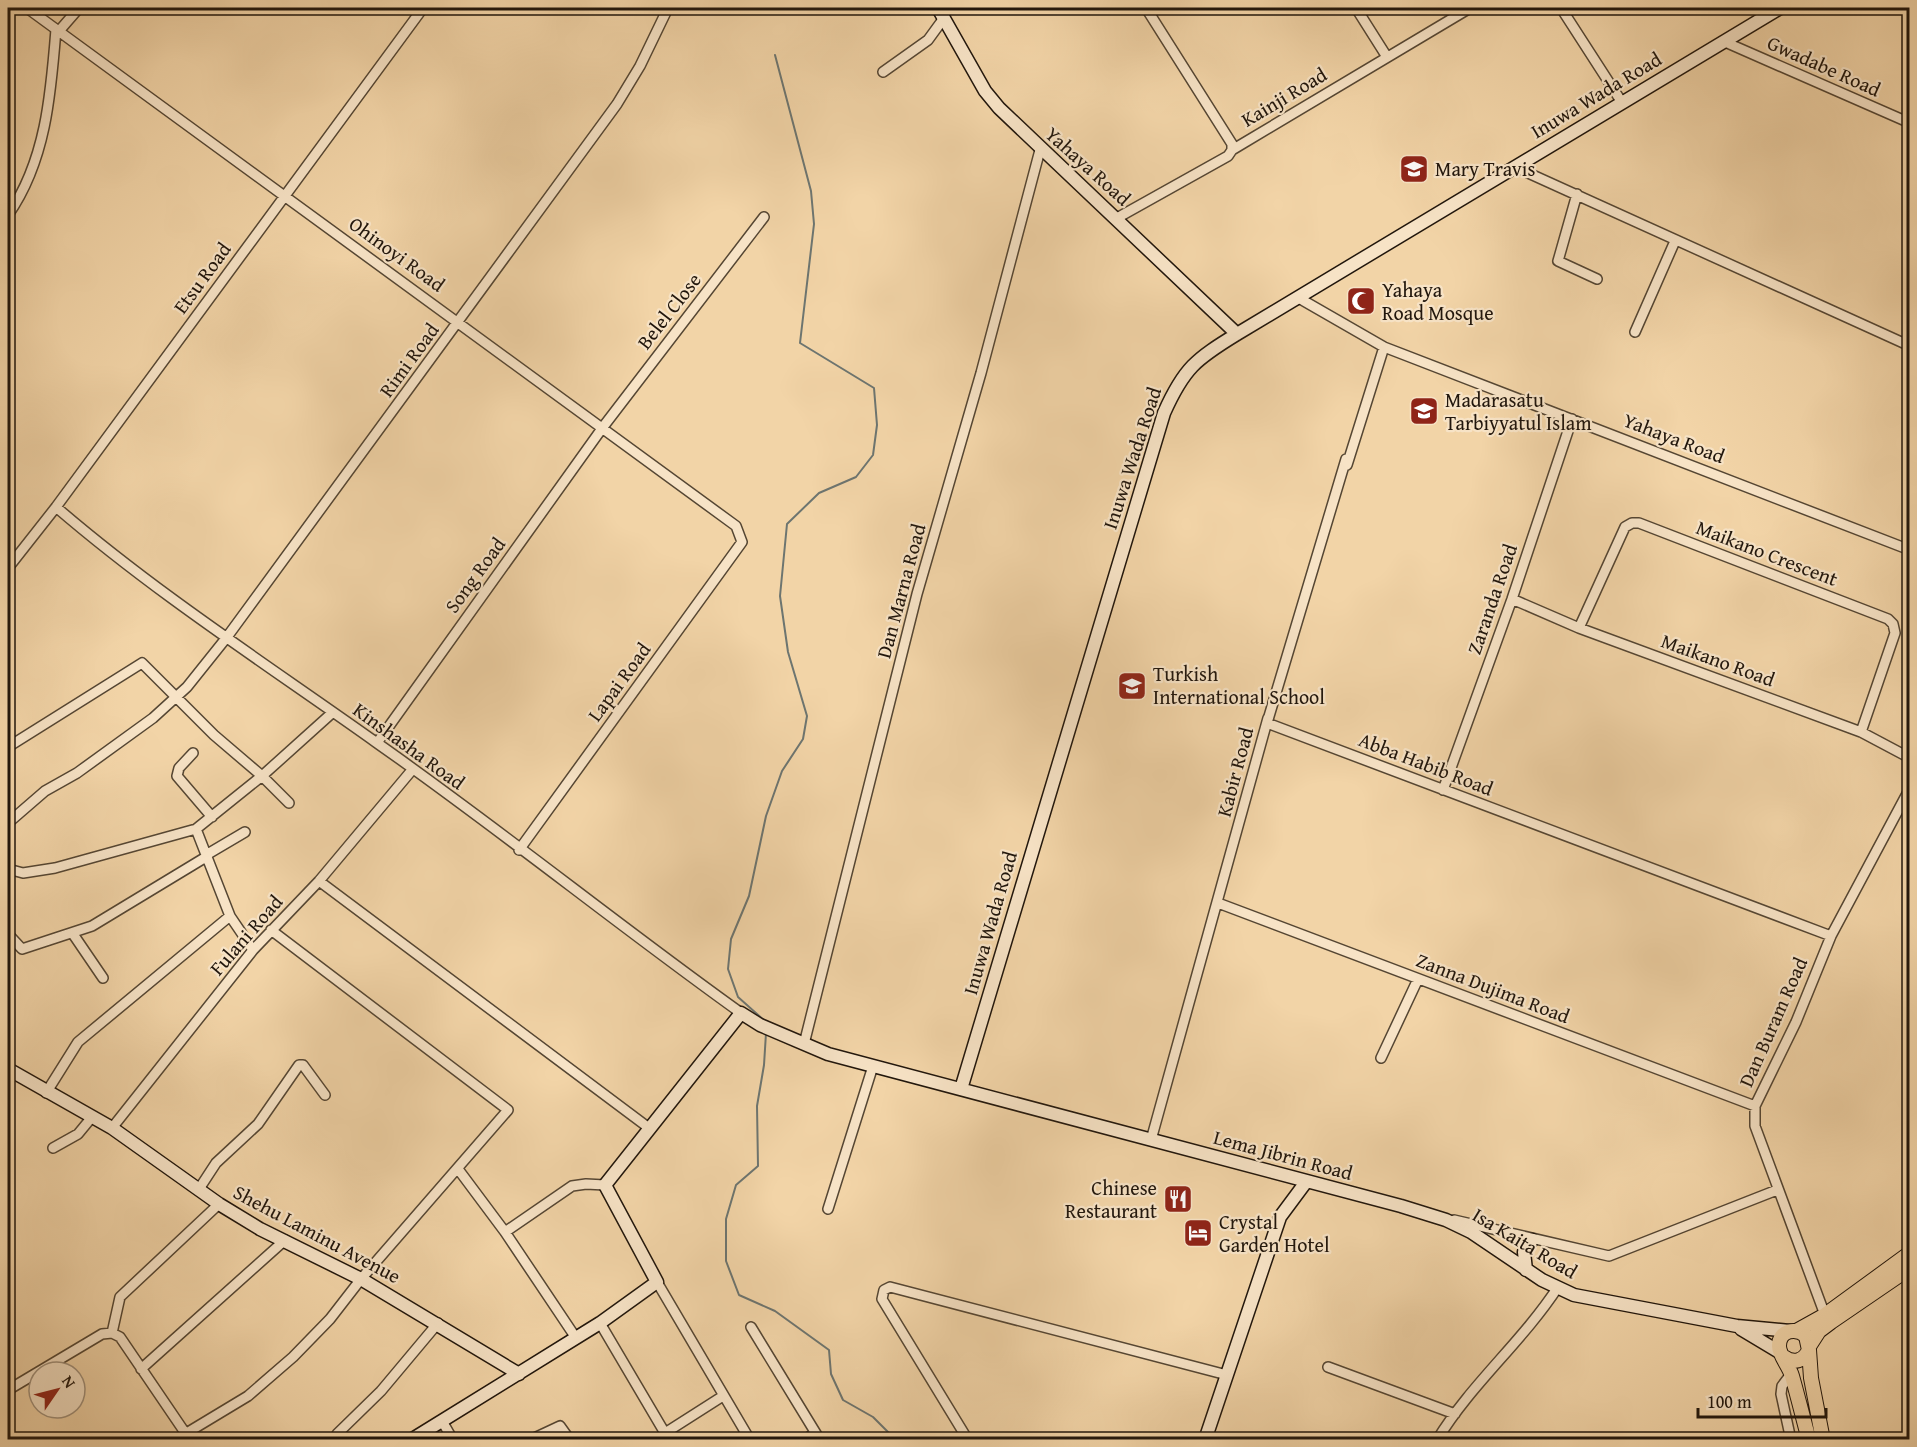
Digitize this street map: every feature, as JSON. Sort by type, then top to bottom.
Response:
[{"type":"main road","points":[[1809,1440],[1791,1374],[1782,1355],[1780,1340],[1825,1316],[1910,1253]]},
{"type":"main road","points":[[1782,1355],[1799,1361],[1810,1348],[1819,1331],[1910,1268]]},
{"type":"main road","points":[[1794,1331],[1806,1336],[1810,1348],[1811,1378],[1823,1440]]},
{"type":"street","name":"Ohinoyi Road","points":[[27,8],[603,427],[736,526],[741,534]]},
{"type":"street","points":[[8,215],[19,199],[38,151],[49,109],[57,30],[79,8]]},
{"type":"street","name":"Etsu Road","points":[[8,568],[56,507],[423,8]]},
{"type":"street","name":"Rimi Road","points":[[8,823],[45,791],[77,773],[153,718],[175,697],[227,637],[617,104],[640,66],[668,8]]},
{"type":"street","points":[[1146,8],[1232,144],[1232,150]]},
{"type":"street","points":[[1356,8],[1387,57]]},
{"type":"street","name":"Kainji Road","points":[[1117,219],[1228,156],[1232,150],[1470,8]]},
{"type":"street","points":[[1562,8],[1621,101]]},
{"type":"street","name":"Inuwa Wada Road","points":[[961,1089],[1164,412],[1179,381],[1202,356],[1237,334],[1621,101],[1780,8]]},
{"type":"street","points":[[883,72],[928,40],[941,13]]},
{"type":"street","name":"Yahaya Road","points":[[941,13],[985,91],[1040,150],[1117,219],[1237,334]]},
{"type":"street","name":"Gwadabe Road","points":[[1725,42],[1910,123]]},
{"type":"street","name":"Dan Marna Road","points":[[804,1044],[917,594],[981,373],[1040,150]]},
{"type":"street","points":[[1515,167],[1910,346]]},
{"type":"street","points":[[1576,194],[1558,261],[1597,279]]},
{"type":"street","name":"Belel Close","points":[[603,427],[764,217]]},
{"type":"street","points":[[1635,332],[1675,241]]},
{"type":"street","name":"Yahaya Road","points":[[1297,297],[1384,347],[1910,550]]},
{"type":"street","name":"Kabir Road","points":[[1151,1140],[1267,723],[1384,347]]},
{"type":"street","name":"Zaranda Road","points":[[1443,790],[1512,599],[1572,419]]},
{"type":"street","name":"Song Road","points":[[377,743],[603,427]]},
{"type":"street","points":[[1267,723],[1346,459]]},
{"type":"street","name":"Kinshasha Road","points":[[56,507],[94,540],[332,713],[377,743],[741,1013]]},
{"type":"street","name":"Maikano Crescent","points":[[1579,628],[1625,527],[1632,523],[1639,523],[1887,618],[1893,624],[1894,633],[1861,732]]},
{"type":"street","name":"Lapai Road","points":[[519,850],[742,542],[741,534]]},
{"type":"street","name":"Maikano Road","points":[[1512,599],[1579,628],[1861,732],[1910,758]]},
{"type":"street","points":[[8,747],[142,663],[175,697],[289,803]]},
{"type":"street","points":[[8,869],[23,873],[55,868],[196,829],[262,776],[332,713]]},
{"type":"street","name":"Abba Habib Road","points":[[1267,723],[1831,936]]},
{"type":"street","points":[[194,753],[179,768],[177,776],[212,817]]},
{"type":"street","name":"Fulani Road","points":[[112,1128],[253,950],[319,881],[412,770]]},
{"type":"street","name":"Dan Buram Road","points":[[1825,1316],[1755,1126],[1755,1106],[1796,1022],[1831,936],[1910,788]]},
{"type":"street","points":[[196,829],[230,916],[253,950]]},
{"type":"street","points":[[9,935],[22,950],[92,926],[245,832]]},
{"type":"street","points":[[319,881],[649,1128]]},
{"type":"street","name":"Zanna Dujima Road","points":[[1218,903],[1755,1106]]},
{"type":"street","points":[[46,1093],[78,1042],[230,916]]},
{"type":"street","points":[[175,1440],[188,1437],[248,1396],[293,1357],[330,1319],[361,1279],[508,1110],[271,930]]},
{"type":"street","points":[[73,934],[103,978]]},
{"type":"street","points":[[1381,1058],[1418,979]]},
{"type":"street","points":[[605,1185],[741,1013]]},
{"type":"street","name":"Lema Jibrin Road","points":[[741,1013],[760,1025],[828,1054],[1306,1182],[1532,1240],[1610,1256],[1777,1190]]},
{"type":"street","points":[[200,1190],[216,1163],[258,1124],[299,1065],[303,1065],[325,1095]]},
{"type":"street","points":[[828,1209],[873,1066]]},
{"type":"street","name":"Shehu Laminu Avenue","points":[[8,1069],[46,1093],[112,1128],[219,1204],[260,1229],[361,1279],[438,1323],[519,1374]]},
{"type":"street","points":[[53,1148],[78,1134],[92,1117]]},
{"type":"street","points":[[458,1169],[505,1232],[576,1338]]},
{"type":"street","points":[[1205,1440],[1280,1217],[1306,1182]]},
{"type":"street","points":[[505,1232],[572,1186],[605,1185]]},
{"type":"street","points":[[605,1185],[657,1282],[750,1440]]},
{"type":"street","points":[[112,1333],[120,1297],[219,1204]]},
{"type":"street","name":"Isa Kaita Road","points":[[1401,1206],[1446,1220],[1472,1232],[1526,1270],[1558,1287],[1586,1298],[1737,1326],[1794,1331]]},
{"type":"street","points":[[141,1370],[285,1240]]},
{"type":"street","points":[[1526,1270],[1524,1252],[1532,1240]]},
{"type":"street","points":[[411,1440],[600,1323],[657,1282]]},
{"type":"street","points":[[968,1440],[882,1299],[884,1290],[890,1287],[1227,1375]]},
{"type":"street","points":[[1437,1440],[1455,1414],[1537,1320],[1558,1287]]},
{"type":"street","points":[[337,1434],[381,1391],[438,1323]]},
{"type":"street","points":[[600,1323],[667,1436],[723,1396]]},
{"type":"street","name":"Isa Kaita Road","points":[[1737,1326],[1782,1355]]},
{"type":"street","points":[[751,1327],[817,1436],[804,1440]]},
{"type":"street","points":[[8,1390],[102,1334],[112,1333],[120,1336],[188,1437]]},
{"type":"street","points":[[1328,1367],[1455,1414]]},
{"type":"street","points":[[1791,1374],[1782,1386],[1781,1394],[1791,1440]]},
{"type":"street","points":[[442,1421],[453,1440]]},
{"type":"street","points":[[530,1440],[560,1426],[570,1440]]},
{"type":"street","points":[[1428,1440],[1443,1430]]},
{"type":"waterway","points":[[766,1022],[738,997],[728,969],[731,939],[749,896],[766,816],[782,771],[803,739],[807,716],[788,652],[780,596],[787,524],[819,493],[856,477],[873,455],[877,425],[874,388],[800,343],[814,224],[811,191],[775,55]]},
{"type":"waterway","points":[[766,1033],[764,1065],[757,1106],[758,1166],[736,1185],[726,1219],[726,1261],[739,1295],[775,1311],[829,1350],[831,1374],[843,1400],[873,1417],[896,1440]]},
{"type":"place","name":"Mary Travis","points":[[1414,169]]},
{"type":"place","name":"Yahaya Road Mosque","points":[[1361,301]]},
{"type":"place","name":"Madarasatu Tarbiyyatul Islam","points":[[1424,411]]},
{"type":"place","name":"Turkish International School","points":[[1132,686]]},
{"type":"place","name":"Chinese Restaurant","points":[[1178,1199]]},
{"type":"place","name":"Crystal Garden Hotel","points":[[1198,1233]]}]
